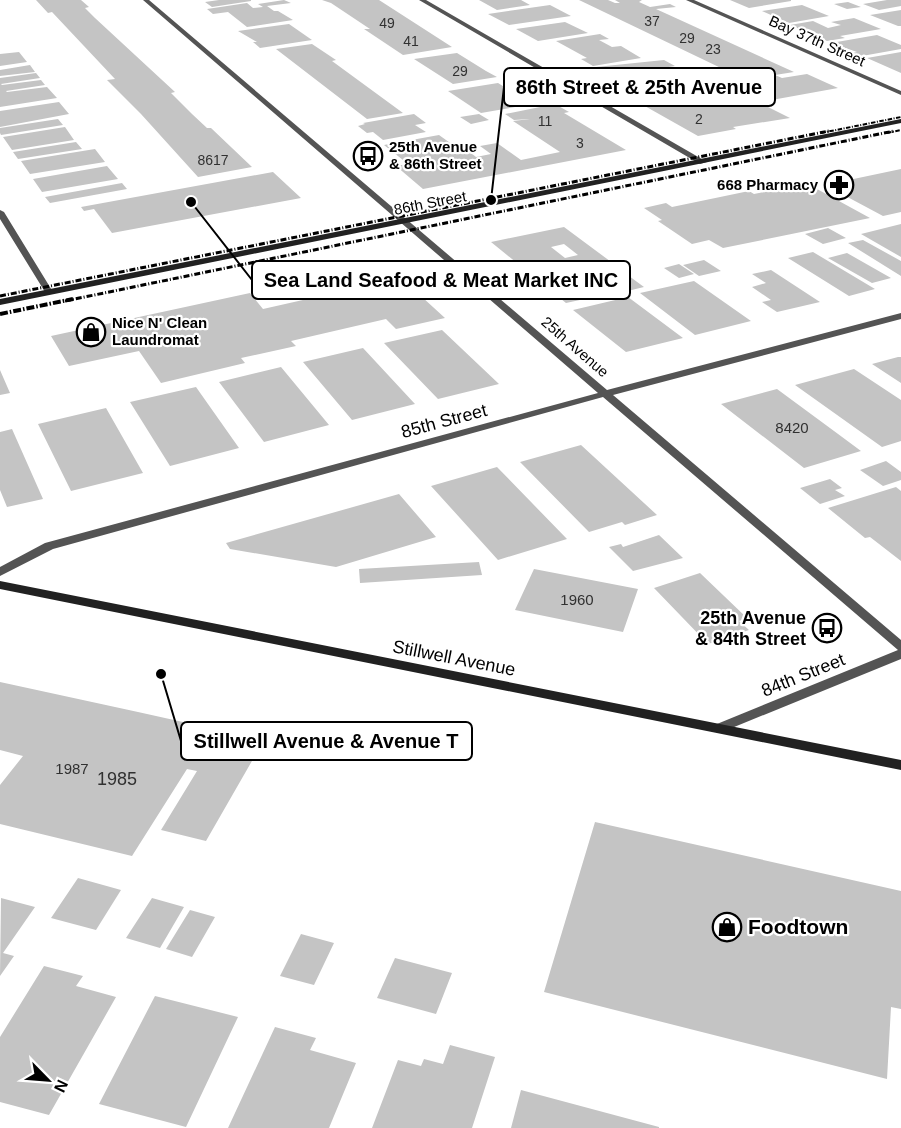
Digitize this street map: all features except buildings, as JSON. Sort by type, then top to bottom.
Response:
[{"type":"main road","name":"86th Street","points":[[0,302],[901,121]]},
{"type":"main road","name":"Stillwell Avenue","points":[[0,585],[901,765]]},
{"type":"street","name":"25th Avenue","points":[[146,0],[901,647]]},
{"type":"street","points":[[422,0],[703,162]]},
{"type":"street","name":"Bay 37th Street","points":[[689,0],[901,93]]},
{"type":"street","points":[[0,212],[49,292]]},
{"type":"street","name":"85th Street","points":[[0,572],[49,546],[901,316]]},
{"type":"street","name":"84th Street","points":[[717,729],[901,654]]},
{"type":"railway","points":[[821,133],[901,117]]},
{"type":"railway","points":[[887,133],[901,130]]},
{"type":"railway","points":[[0,296],[829,131]]},
{"type":"railway","points":[[65,301],[894,131]]},
{"type":"railway","points":[[0,314],[73,299]]},
{"type":"place","name":"25th Avenue & 86th Street","points":[[368,156]]},
{"type":"place","name":"668 Pharmacy","points":[[839,185]]},
{"type":"place","name":"86th Street & 25th Avenue","points":[[491,200]]},
{"type":"place","name":"Sea Land Seafood & Meat Market INC","points":[[191,202]]},
{"type":"place","name":"Nice N' Clean Laundromat","points":[[91,332]]},
{"type":"place","name":"25th Avenue & 84th Street","points":[[827,628]]},
{"type":"place","name":"Stillwell Avenue & Avenue T","points":[[161,674]]},
{"type":"place","name":"Foodtown","points":[[727,927]]}]
